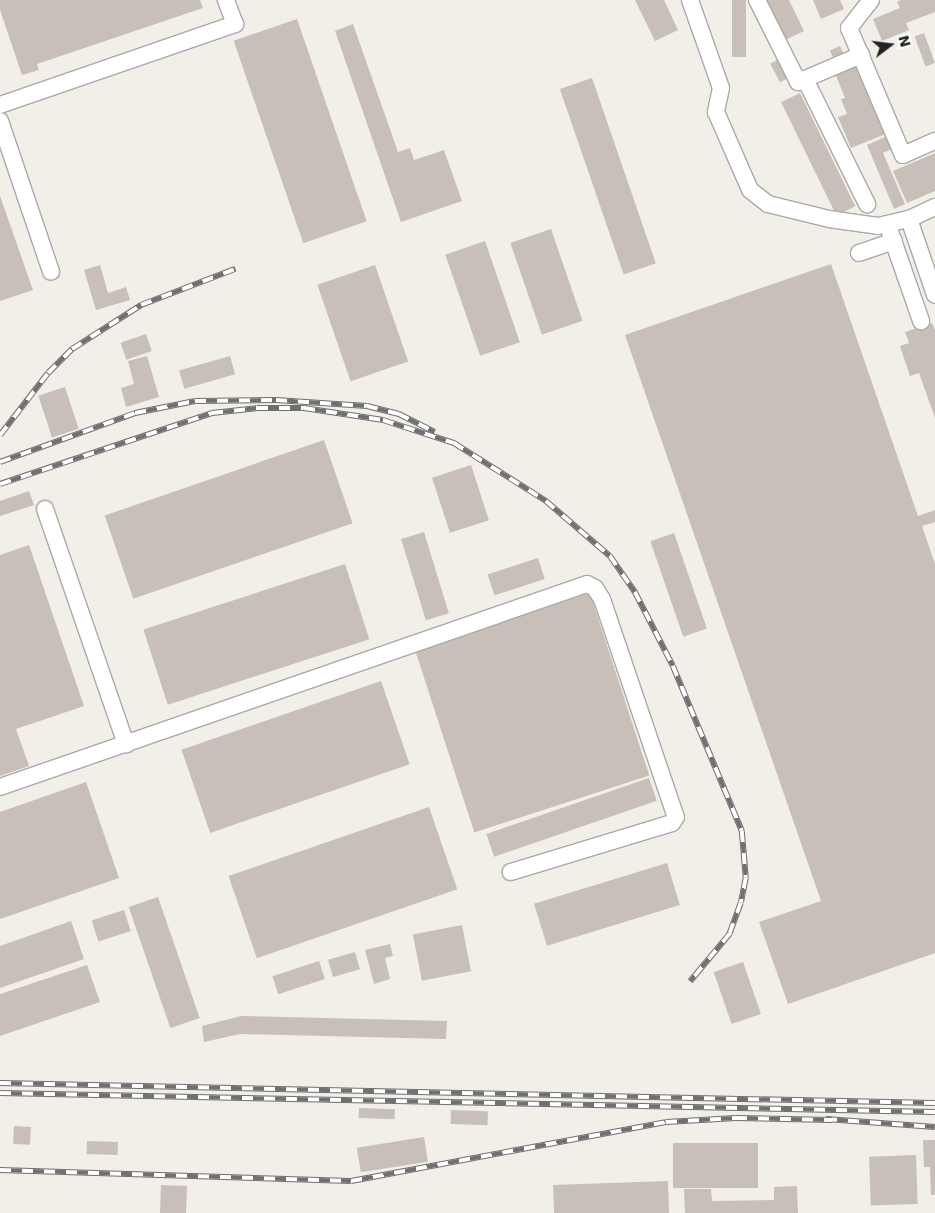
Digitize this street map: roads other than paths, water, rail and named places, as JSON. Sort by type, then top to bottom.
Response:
[{"type":"lane","points":[[0,105],[235,24],[226,0]]},
{"type":"lane","points":[[690,0],[721,88],[716,112],[750,190],[768,204],[891,233]]},
{"type":"lane","points":[[757,0],[798,82],[861,55]]},
{"type":"lane","points":[[871,0],[849,28],[903,155],[935,141]]},
{"type":"lane","points":[[804,80],[867,204]]},
{"type":"lane","points":[[0,121],[51,272]]},
{"type":"lane","points":[[859,253],[909,219],[935,208]]},
{"type":"lane","points":[[909,219],[935,295]]},
{"type":"lane","points":[[891,233],[921,321]]},
{"type":"lane","points":[[45,509],[126,744]]},
{"type":"lane","points":[[0,787],[587,584],[595,588],[602,599],[676,818],[672,823],[659,828],[511,872]]},
{"type":"railway","points":[[0,435],[48,373],[72,349],[141,305],[235,269]]},
{"type":"railway","points":[[0,462],[135,413],[195,401],[276,400],[367,406],[399,414],[435,432]]},
{"type":"railway","points":[[0,484],[212,413],[257,408],[304,408],[383,420],[454,443],[546,501],[610,556],[635,592],[673,666],[742,831],[746,878],[741,903],[730,934],[690,982]]},
{"type":"railway","points":[[0,1083],[935,1103]]},
{"type":"railway","points":[[0,1093],[935,1112]]},
{"type":"railway","points":[[0,1170],[351,1181],[666,1122],[736,1118],[832,1120]]},
{"type":"railway","points":[[826,1119],[935,1127]]}]
